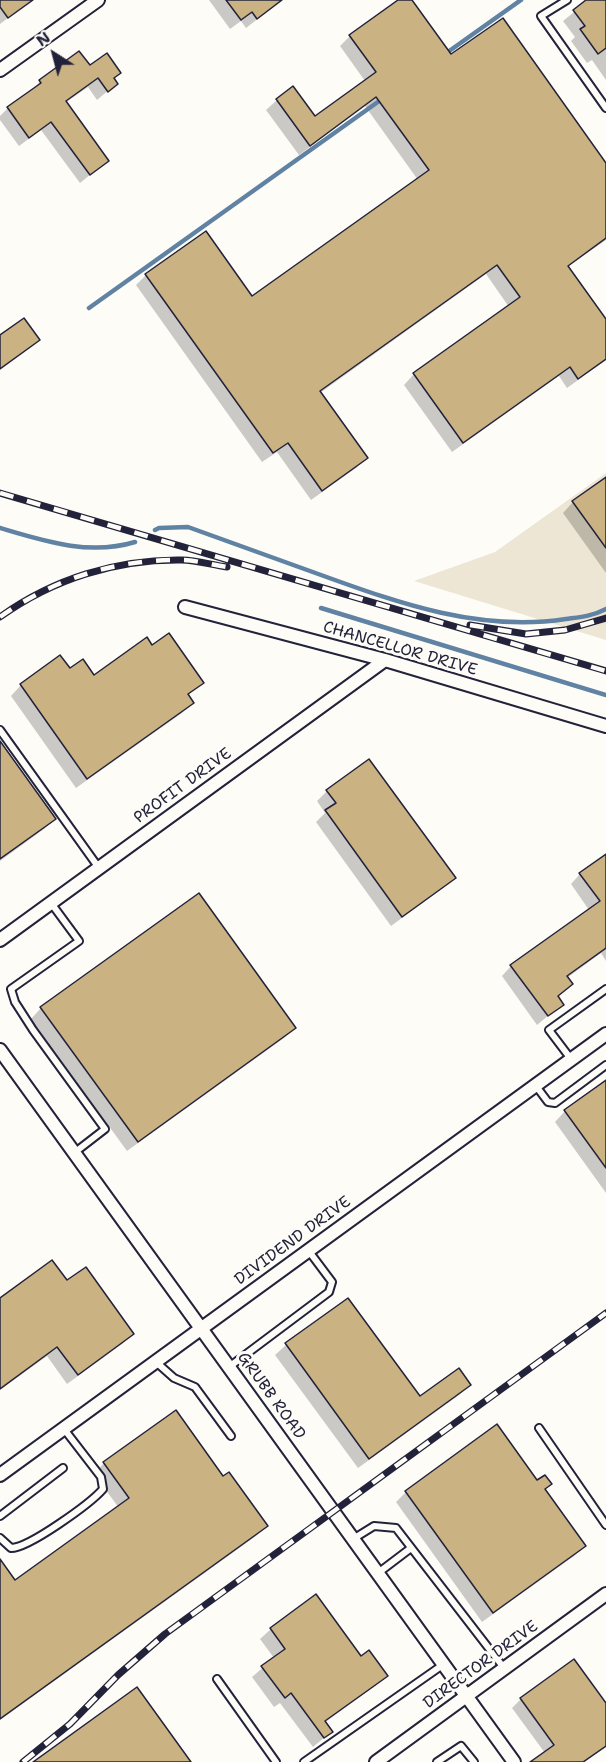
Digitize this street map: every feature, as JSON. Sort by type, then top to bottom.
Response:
[{"type":"street","points":[[0,70],[98,0]]},
{"type":"street","name":"CHANCELLOR DRIVE","points":[[185,607],[385,660],[606,726]]},
{"type":"street","name":"PROFIT DRIVE","points":[[0,940],[385,660]]},
{"type":"street","name":"DIVIDEND DRIVE","points":[[0,1475],[606,1034]]},
{"type":"street","name":"GRUBB ROAD","points":[[0,1050],[514,1762]]},
{"type":"street","name":"DIRECTOR DRIVE","points":[[376,1762],[606,1594]]},
{"type":"lane","points":[[567,0],[541,16],[606,108]]},
{"type":"lane","points":[[0,730],[99,868]]},
{"type":"lane","points":[[51,903],[79,941],[11,989],[15,1002],[33,1030],[105,1129],[74,1153]]},
{"type":"lane","points":[[571,1059],[549,1030],[606,989]]},
{"type":"lane","points":[[535,1086],[548,1102],[555,1103],[606,1065]]},
{"type":"lane","points":[[229,1367],[329,1292],[332,1282],[308,1250]]},
{"type":"lane","points":[[156,1362],[174,1378],[195,1387],[231,1436]]},
{"type":"lane","points":[[539,1428],[606,1526]]},
{"type":"lane","points":[[0,1538],[11,1548],[18,1548],[33,1542],[103,1489],[101,1477],[64,1429]]},
{"type":"lane","points":[[0,1515],[63,1468]]},
{"type":"lane","points":[[353,1539],[374,1526],[396,1528],[504,1668]]},
{"type":"lane","points":[[378,1573],[411,1548]]},
{"type":"lane","points":[[304,1762],[444,1664]]},
{"type":"lane","points":[[217,1679],[276,1762]]},
{"type":"lane","points":[[437,1762],[461,1746],[474,1762]]},
{"type":"shaded area","points":[[606,473],[606,640],[414,581],[495,552]]},
{"type":"building","points":[[0,0],[33,0],[8,18],[0,7]]},
{"type":"building","points":[[226,0],[282,0],[257,19],[252,12],[241,20]]},
{"type":"building","points":[[398,0],[412,0],[451,54],[503,18],[606,163],[606,238],[568,266],[606,319],[606,359],[578,379],[570,367],[463,443],[413,373],[520,297],[497,265],[320,391],[368,458],[322,491],[288,443],[273,453],[145,274],[206,231],[252,296],[429,170],[376,97],[310,146],[276,99],[293,86],[315,116],[376,72],[349,35]]},
{"type":"building","points":[[586,0],[606,0],[606,48],[598,54],[580,29],[585,26],[573,10]]},
{"type":"building","points":[[79,51],[90,65],[107,53],[121,73],[114,78],[118,84],[108,92],[98,78],[66,101],[109,161],[90,175],[51,122],[29,138],[7,107],[41,83],[39,80]]},
{"type":"building","points":[[24,318],[40,340],[0,369],[0,335]]},
{"type":"building","points":[[606,477],[606,548],[572,501]]},
{"type":"building","points":[[169,633],[204,683],[188,694],[194,703],[87,779],[20,684],[60,655],[70,668],[83,659],[94,675],[147,637],[152,645]]},
{"type":"building","points":[[0,741],[56,819],[0,859]]},
{"type":"building","points":[[369,759],[456,878],[402,917],[325,810],[336,803],[326,790]]},
{"type":"building","points":[[606,854],[606,948],[567,976],[573,984],[558,996],[564,1005],[548,1016],[510,965],[600,901],[579,873]]},
{"type":"building","points":[[199,893],[296,1028],[138,1142],[40,1007]]},
{"type":"building","points":[[606,1080],[606,1168],[564,1110]]},
{"type":"building","points":[[52,1260],[67,1280],[86,1267],[134,1334],[78,1375],[57,1347],[0,1389],[0,1298]]},
{"type":"building","points":[[348,1298],[420,1396],[459,1368],[471,1385],[369,1459],[285,1343]]},
{"type":"building","points":[[176,1410],[223,1476],[229,1472],[268,1526],[0,1719],[0,1559],[15,1580],[129,1498],[103,1462]]},
{"type":"building","points":[[497,1424],[537,1480],[545,1475],[552,1484],[545,1489],[586,1546],[493,1613],[405,1491]]},
{"type":"building","points":[[316,1594],[361,1656],[369,1650],[388,1676],[325,1721],[333,1732],[324,1738],[291,1693],[285,1698],[261,1666],[285,1649],[270,1628]]},
{"type":"building","points":[[574,1659],[606,1703],[606,1746],[583,1762],[530,1762],[554,1745],[520,1698]]},
{"type":"building","points":[[137,1687],[191,1762],[33,1762]]},
{"type":"waterway","points":[[445,54],[521,0]]},
{"type":"waterway","points":[[89,308],[382,99]]},
{"type":"waterway","points":[[155,530],[188,527],[351,586],[441,613],[503,622],[534,622],[581,617],[606,609]]},
{"type":"waterway","points":[[0,528],[50,542],[84,547],[101,548],[135,542]]},
{"type":"waterway","points":[[321,608],[606,695]]},
{"type":"railway","points":[[0,493],[606,671]]},
{"type":"railway","points":[[0,617],[63,582],[109,568],[133,563],[182,560],[227,567]]},
{"type":"railway","points":[[470,625],[526,634],[565,630],[606,618]]},
{"type":"railway","points":[[23,1762],[70,1724],[118,1675],[165,1634],[606,1313]]}]
